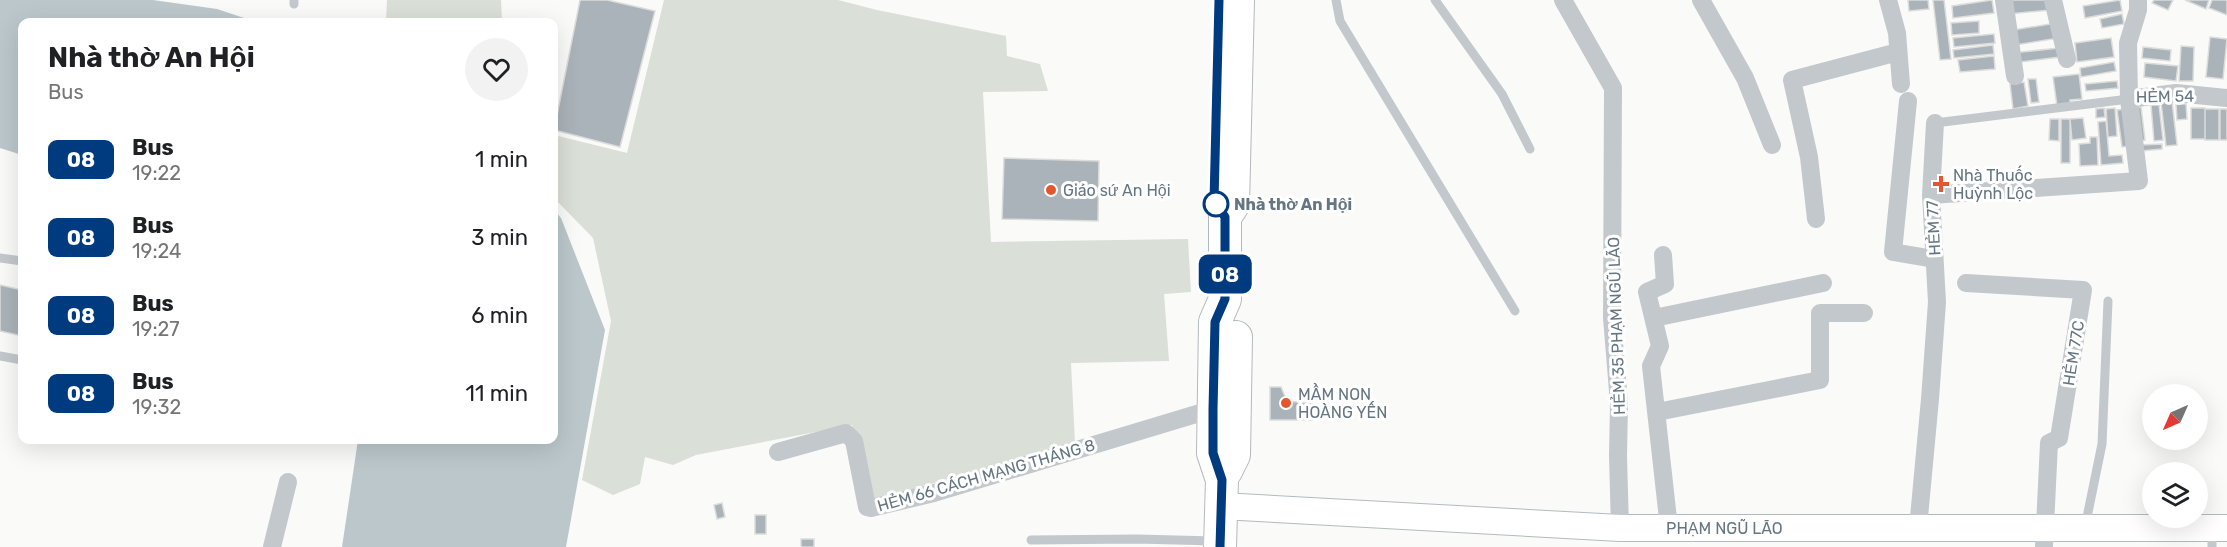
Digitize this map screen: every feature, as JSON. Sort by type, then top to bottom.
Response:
[{"type":"highway","points":[[1219,0],[1214,201],[1225,217]]},
{"type":"highway","points":[[1220,544],[1221,493],[1213,453],[1215,322],[1225,299],[1225,217],[1233,205],[1238,0]]},
{"type":"highway","points":[[1221,493],[1234,455],[1236,398],[1237,321],[1225,299]]},
{"type":"street","name":"HẺM 35 PHẠM NGŨ LÃO","points":[[1563,0],[1612,88],[1612,318],[1619,403],[1621,537]]},
{"type":"street","points":[[1701,0],[1745,78],[1772,145]]},
{"type":"street","points":[[1888,0],[1897,33],[1905,93],[1893,252],[1934,259]]},
{"type":"street","points":[[2004,0],[2015,76]]},
{"type":"street","points":[[2053,0],[2067,59]]},
{"type":"street","name":"HẺM 54","points":[[2138,0],[2138,10],[2128,43],[2129,99],[2176,93],[2227,98]]},
{"type":"street","points":[[1816,219],[1809,157],[1792,80],[1898,52]]},
{"type":"street","points":[[1931,195],[2139,181],[2129,99]]},
{"type":"street","name":"HẺM 77","points":[[1918,528],[1937,302],[1931,195],[1935,123]]},
{"type":"street","points":[[1664,255],[1665,284],[1647,292],[1660,346],[1651,366],[1669,528]]},
{"type":"street","points":[[1654,318],[1823,283]]},
{"type":"street","name":"HẺM 77C","points":[[1966,283],[2083,290],[2059,438],[2049,443],[2044,537]]},
{"type":"street","points":[[1657,412],[1820,380],[1820,313],[1864,313]]},
{"type":"street","name":"HẺM 66 CÁCH MẠNG THÁNG 8","points":[[778,452],[846,433],[850,435],[854,441],[867,507],[871,508],[934,493],[1213,409]]},
{"type":"street","points":[[272,547],[288,482]]},
{"type":"street","name":"PHẠM NGŨ LÃO","points":[[1221,493],[1621,537],[1669,528],[1918,528],[2044,537],[2085,528],[2217,534]]},
{"type":"lane","points":[[1336,0],[1340,21],[1515,311]]},
{"type":"lane","points":[[1435,0],[1502,94],[1530,149]]},
{"type":"lane","name":"HẺM 77","points":[[1935,123],[2129,99]]},
{"type":"lane","points":[[0,258],[18,260]]},
{"type":"lane","points":[[2085,528],[2102,444],[2108,301]]},
{"type":"lane","points":[[0,356],[18,359]]},
{"type":"lane","points":[[1031,540],[1137,539],[1220,544]]},
{"type":"shaded area","points":[[0,0],[153,0],[217,9],[244,18],[18,18],[18,154],[0,148]]},
{"type":"shaded area","points":[[387,0],[501,0],[502,18],[386,18]]},
{"type":"shaded area","points":[[664,0],[838,0],[1006,36],[1007,56],[1040,64],[1048,91],[983,92],[991,242],[1188,239],[1191,292],[1164,294],[1169,361],[1071,363],[1075,443],[874,500],[852,425],[696,455],[673,465],[645,457],[640,484],[613,495],[582,480],[611,321],[593,238],[558,202],[558,136],[627,153]]},
{"type":"shaded area","points":[[558,215],[605,330],[566,547],[342,547],[357,444],[558,444]]},
{"type":"building","points":[[580,0],[607,0],[655,11],[620,147],[558,131],[558,110]]},
{"type":"building","points":[[1908,0],[1928,0],[1929,9],[1909,11]]},
{"type":"building","points":[[1933,0],[1944,0],[1951,59],[1940,60]]},
{"type":"building","points":[[1992,0],[1994,13],[1953,18],[1952,6]]},
{"type":"building","points":[[2007,0],[2049,0],[2050,10],[2008,14]]},
{"type":"building","points":[[2120,0],[2122,11],[2085,18],[2083,6]]},
{"type":"building","points":[[2154,0],[2173,0],[2168,10],[2152,3]]},
{"type":"building","points":[[2185,0],[2209,0],[2206,9]]},
{"type":"building","points":[[2212,0],[2227,0],[2227,15],[2209,8]]},
{"type":"building","points":[[2122,14],[2124,24],[2102,28],[2100,19]]},
{"type":"building","points":[[1979,21],[1979,33],[1952,35],[1951,23]]},
{"type":"building","points":[[2056,23],[2059,38],[2009,46],[2007,31]]},
{"type":"building","points":[[1994,34],[1995,43],[1954,47],[1953,38]]},
{"type":"building","points":[[2210,37],[2227,39],[2223,79],[2206,77]]},
{"type":"building","points":[[2111,38],[2114,57],[2077,62],[2075,43]]},
{"type":"building","points":[[1993,45],[1994,54],[1954,58],[1953,50]]},
{"type":"building","points":[[2181,46],[2194,47],[2193,81],[2179,81]]},
{"type":"building","points":[[2143,47],[2171,50],[2170,61],[2142,58]]},
{"type":"building","points":[[2059,48],[2060,57],[2013,63],[2012,53]]},
{"type":"building","points":[[1994,56],[1995,69],[1960,72],[1958,60]]},
{"type":"building","points":[[2114,62],[2116,71],[2081,77],[2080,68]]},
{"type":"building","points":[[2145,63],[2178,66],[2176,81],[2144,77]]},
{"type":"building","points":[[2079,74],[2082,99],[2070,100],[2070,104],[2057,106],[2053,77]]},
{"type":"building","points":[[2028,79],[2036,79],[2039,102],[2031,103]]},
{"type":"building","points":[[2117,81],[2118,88],[2086,91],[2085,84]]},
{"type":"building","points":[[2024,82],[2028,106],[2013,109],[2010,84]]},
{"type":"building","points":[[2172,101],[2177,145],[2166,146],[2161,102]]},
{"type":"building","points":[[2176,104],[2186,104],[2187,119],[2177,120]]},
{"type":"building","points":[[2151,105],[2159,105],[2163,140],[2154,141]]},
{"type":"building","points":[[2141,107],[2145,140],[2135,141],[2131,108]]},
{"type":"building","points":[[2104,108],[2105,117],[2096,118],[2096,109]]},
{"type":"building","points":[[2115,108],[2117,136],[2108,137],[2106,109]]},
{"type":"building","points":[[2191,108],[2205,108],[2205,139],[2191,139]]},
{"type":"building","points":[[2125,109],[2129,146],[2122,147],[2117,110]]},
{"type":"building","points":[[2205,109],[2219,109],[2219,140],[2205,140]]},
{"type":"building","points":[[2220,109],[2227,109],[2227,140],[2220,140]]},
{"type":"building","points":[[2083,118],[2086,138],[2072,140],[2070,119]]},
{"type":"building","points":[[2050,119],[2059,119],[2059,141],[2049,140]]},
{"type":"building","points":[[2061,119],[2070,119],[2070,163],[2061,163]]},
{"type":"building","points":[[2106,121],[2109,156],[2122,155],[2123,163],[2101,165],[2098,122]]},
{"type":"building","points":[[2090,137],[2097,137],[2098,165],[2080,166],[2079,144],[2090,143]]},
{"type":"building","points":[[2162,144],[2162,149],[2140,151],[2140,145]]},
{"type":"building","name":"Giáo sứ An Hội","points":[[1004,158],[1099,161],[1098,221],[1002,219]]},
{"type":"building","points":[[0,285],[18,289],[18,335],[0,331]]},
{"type":"building","name":"MẦM NON HOÀNG YẾN","points":[[1270,387],[1281,387],[1287,401],[1316,404],[1315,420],[1270,420]]},
{"type":"building","points":[[722,503],[725,517],[717,519],[714,505]]},
{"type":"building","points":[[755,515],[766,515],[766,534],[755,534]]},
{"type":"building","points":[[801,539],[814,539],[814,547],[801,547]]},
{"type":"bus line","name":"08","points":[[1219,0],[1214,201],[1225,217],[1225,299],[1215,322],[1213,453],[1222,480],[1220,547]]},
{"type":"place","name":"Nhà Thuốc Huỳnh Lộc","points":[[1941,184]]},
{"type":"place","name":"Giáo sứ An Hội","points":[[1051,190]]},
{"type":"place","name":"Nhà thờ An Hội","points":[[1216,204]]},
{"type":"place","name":"MẦM NON HOÀNG YẾN","points":[[1286,403]]}]
